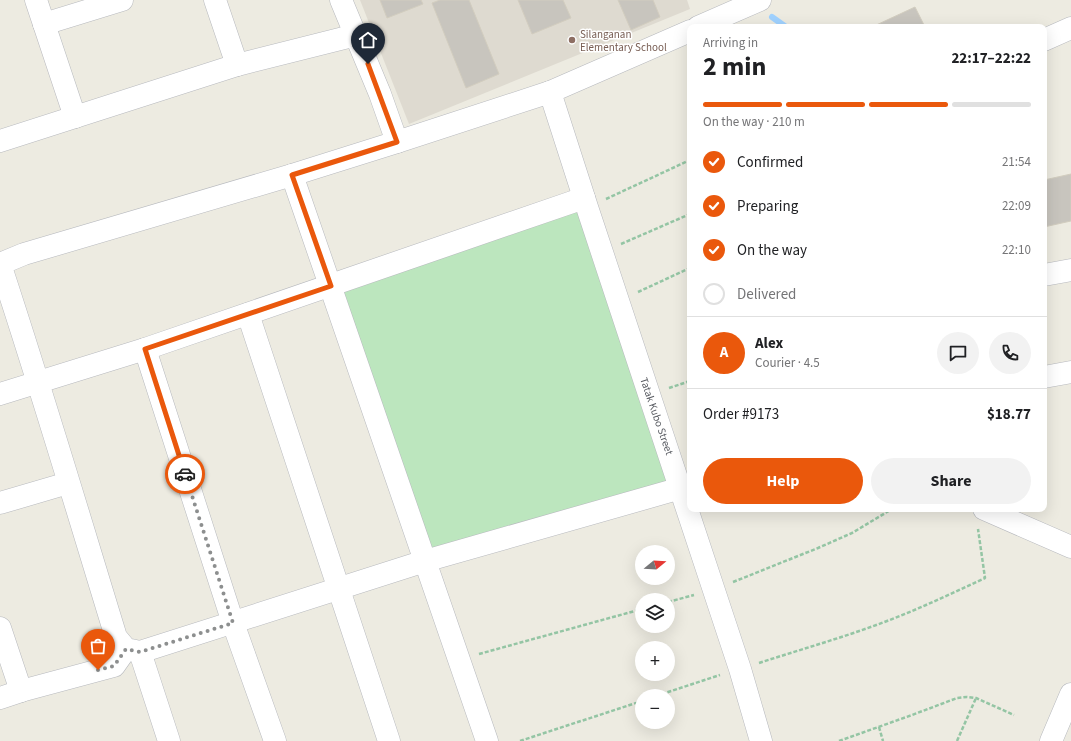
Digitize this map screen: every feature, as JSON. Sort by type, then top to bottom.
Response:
[{"type":"street","points":[[36,0],[76,117]]},
{"type":"street","points":[[44,24],[122,0]]},
{"type":"street","points":[[214,0],[237,65]]},
{"type":"street","points":[[341,0],[380,94],[397,142]]},
{"type":"street","points":[[705,24],[760,0]]},
{"type":"street","points":[[1047,39],[1071,28]]},
{"type":"street","points":[[169,741],[133,650],[116,637],[68,483],[39,383],[0,264],[24,254],[292,175],[550,92],[687,32]]},
{"type":"street","points":[[0,141],[237,65],[356,35]]},
{"type":"street","name":"Tatak Kubo Street","points":[[550,92],[687,506]]},
{"type":"street","points":[[292,175],[487,741]]},
{"type":"street","points":[[0,394],[145,349],[331,286],[586,203]]},
{"type":"street","points":[[1047,274],[1071,270]]},
{"type":"street","points":[[248,314],[389,741]]},
{"type":"street","points":[[145,349],[233,623],[275,741]]},
{"type":"street","points":[[1047,376],[1071,372]]},
{"type":"street","points":[[0,503],[68,483]]},
{"type":"street","points":[[0,698],[114,666],[133,650],[233,623],[425,561],[681,488]]},
{"type":"street","name":"Tatak Kubo Street","points":[[689,512],[740,669],[761,741]]},
{"type":"street","points":[[981,517],[1071,546]]},
{"type":"street","points":[[0,628],[21,691]]},
{"type":"street","points":[[1051,741],[1071,694]]},
{"type":"path","points":[[586,203],[687,161]]},
{"type":"path","points":[[602,251],[687,215]]},
{"type":"path","points":[[618,300],[687,269]]},
{"type":"path","points":[[675,600],[714,589],[818,548],[852,533],[887,512]]},
{"type":"path","points":[[675,690],[887,621],[985,578],[981,517]]},
{"type":"path","points":[[458,660],[635,611]]},
{"type":"path","points":[[839,741],[956,698],[976,698],[1014,715]]},
{"type":"path","points":[[957,741],[976,698]]},
{"type":"path","points":[[520,741],[635,703]]},
{"type":"path","points":[[879,727],[883,741]]},
{"type":"shaded area","points":[[360,0],[687,0],[690,9],[409,124]]},
{"type":"green space","points":[[577,211],[668,486],[427,554],[340,292]]},
{"type":"building","points":[[380,0],[421,0],[423,4],[387,18]]},
{"type":"building","points":[[440,0],[469,0],[499,74],[466,88],[432,3]]},
{"type":"building","points":[[518,0],[563,0],[571,18],[532,34]]},
{"type":"building","points":[[618,0],[653,0],[660,17],[631,30]]},
{"type":"building","points":[[915,7],[924,24],[878,24]]},
{"type":"building","points":[[1071,174],[1071,221],[1047,226],[1047,179]]},
{"type":"waterway","points":[[772,17],[782,24]]},
{"type":"way so far","points":[[98,670],[114,666],[126,649],[140,652],[233,623],[185,474]]},
{"type":"place","name":"Silanganan Elementary School","points":[[572,40]]},
{"type":"route","points":[[185,474],[145,349],[331,286],[292,175],[397,142],[368,64]]}]
